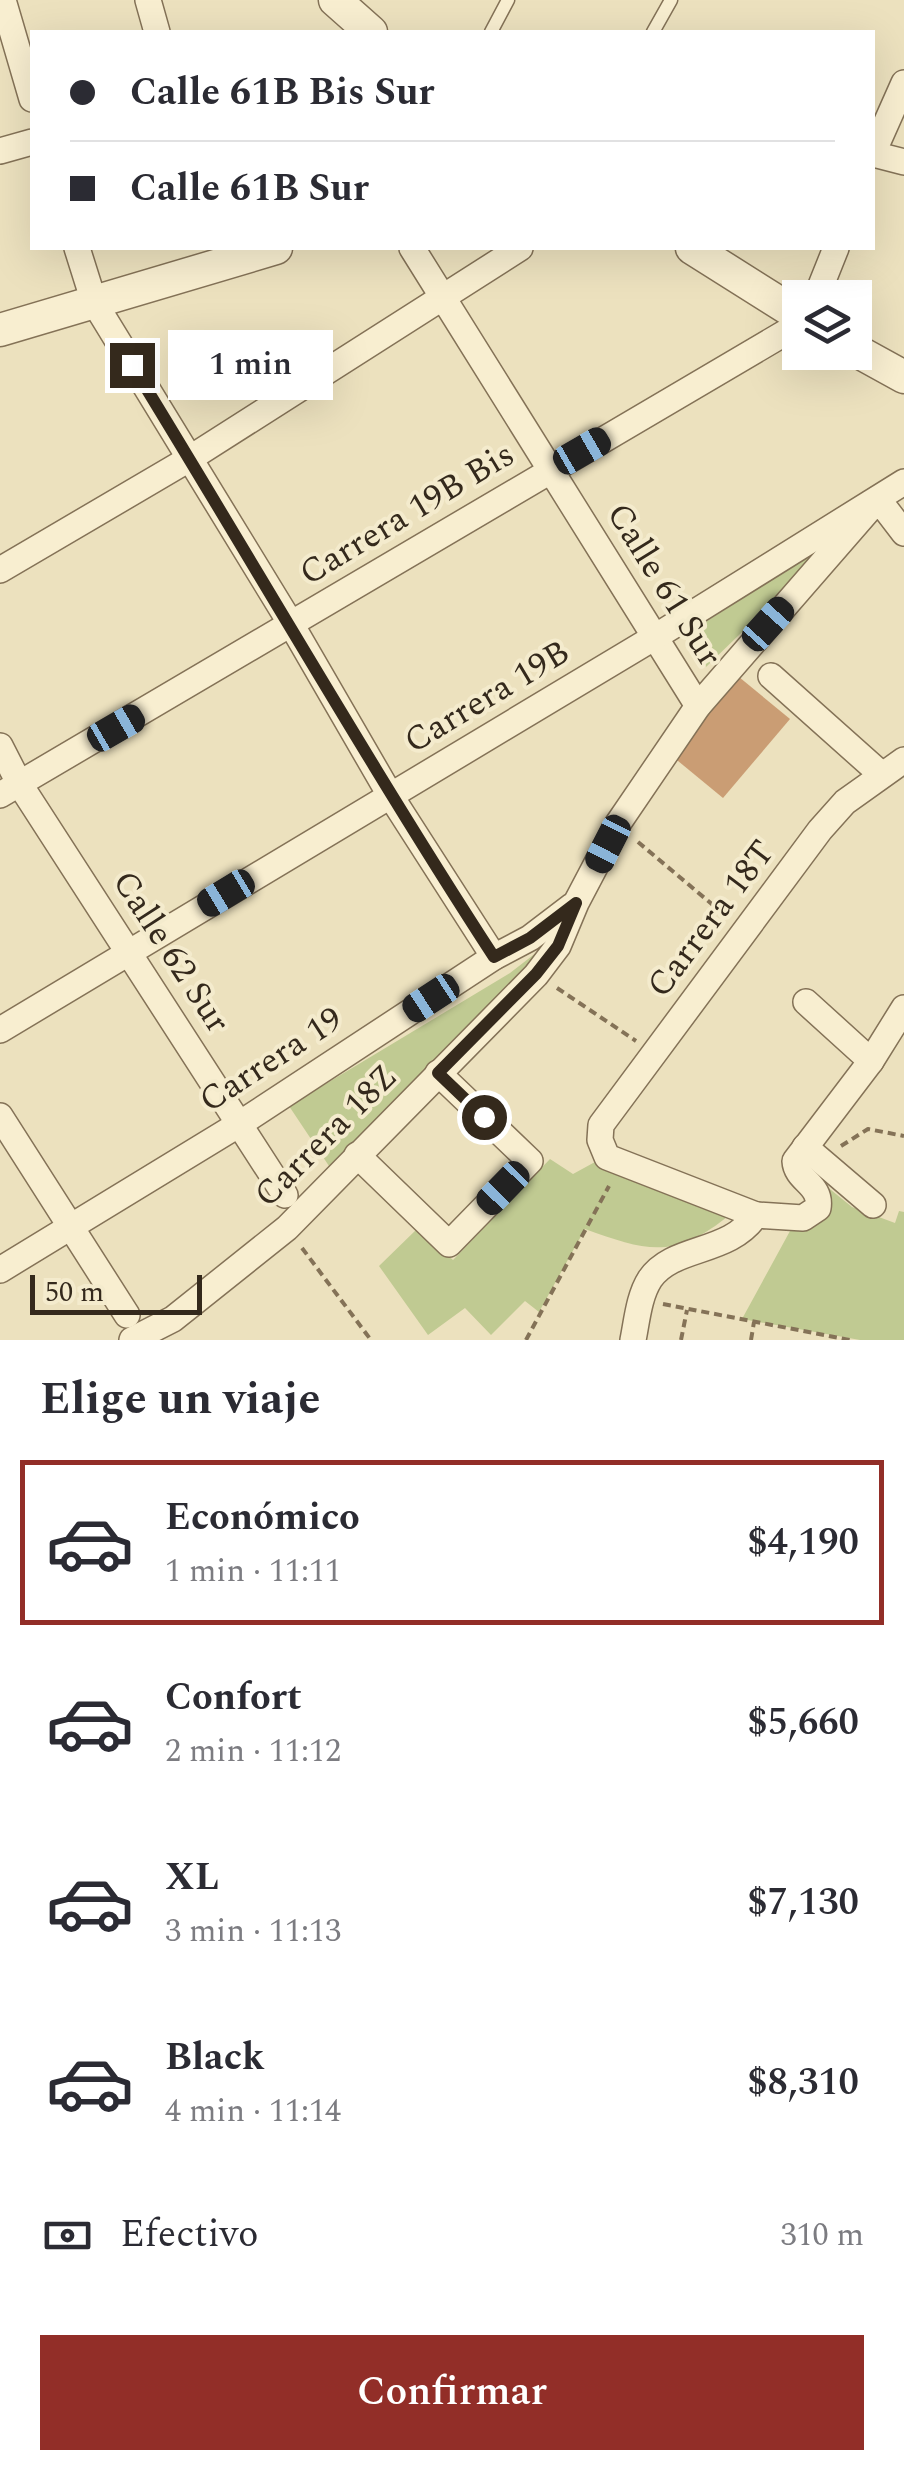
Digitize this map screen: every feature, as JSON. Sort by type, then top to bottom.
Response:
[{"type":"street","points":[[2,0],[30,92]]},
{"type":"street","points":[[148,0],[156,30]]},
{"type":"street","points":[[335,0],[369,30]]},
{"type":"street","points":[[875,150],[904,83]]},
{"type":"street","points":[[0,152],[30,143]]},
{"type":"street","points":[[875,155],[904,162]]},
{"type":"street","points":[[78,250],[94,302],[292,624],[390,794],[494,957]]},
{"type":"street","points":[[0,330],[94,302],[220,255],[260,250]]},
{"type":"street","name":"Calle 61 Sur","points":[[413,250],[698,706]]},
{"type":"street","points":[[0,570],[190,458],[517,250]]},
{"type":"street","points":[[695,250],[782,305]]},
{"type":"street","points":[[823,280],[835,250]]},
{"type":"street","name":"Carrera 19B Bis","points":[[10,789],[782,334]]},
{"type":"street","points":[[872,359],[904,377]]},
{"type":"street","name":"Carrera 19B","points":[[0,1030],[656,638],[904,482]]},
{"type":"street","points":[[878,499],[904,533]]},
{"type":"street","name":"Carrera 18Z","points":[[129,1328],[173,1319],[287,1228],[536,974],[558,946],[618,825],[698,706],[878,499]]},
{"type":"street","points":[[771,676],[882,775]]},
{"type":"street","name":"Calle 62 Sur","points":[[0,746],[10,789],[128,952],[285,1195]]},
{"type":"street","name":"Carrera 18T","points":[[620,1164],[608,1157],[600,1140],[603,1120],[820,830],[845,802],[904,760]]},
{"type":"street","name":"Carrera 19","points":[[0,1270],[241,1123],[494,957],[530,938],[576,903]]},
{"type":"street","points":[[806,1002],[871,1061]]},
{"type":"street","points":[[620,1164],[756,1214],[803,1218],[818,1208],[816,1191],[796,1170],[795,1161],[813,1153],[904,1008]]},
{"type":"street","points":[[356,1155],[449,1244],[530,1161],[438,1073]]},
{"type":"street","points":[[0,1116],[72,1226],[129,1328]]},
{"type":"street","points":[[813,1153],[873,1205]]},
{"type":"street","points":[[632,1340],[641,1300],[656,1272],[726,1242],[745,1229],[756,1214]]},
{"type":"lane","points":[[492,30],[508,0]]},
{"type":"lane","points":[[654,30],[672,0]]},
{"type":"path","points":[[618,825],[746,931]]},
{"type":"path","points":[[536,974],[654,1052]]},
{"type":"path","points":[[813,1153],[868,1129],[904,1136]]},
{"type":"path","points":[[526,1340],[620,1164]]},
{"type":"path","points":[[287,1228],[371,1340]]},
{"type":"path","points":[[641,1300],[850,1340]]},
{"type":"path","points":[[681,1340],[687,1308]]},
{"type":"path","points":[[751,1340],[754,1322]]},
{"type":"green space","points":[[841,536],[706,667],[688,633]]},
{"type":"green space","points":[[550,942],[331,1169],[289,1106],[510,973]]},
{"type":"green space","points":[[550,1159],[573,1174],[595,1162],[732,1213],[694,1239],[661,1247],[627,1243],[585,1229],[539,1312],[525,1301],[491,1335],[465,1308],[428,1335],[379,1266],[418,1228],[453,1260]]},
{"type":"green space","points":[[820,1181],[852,1207],[895,1223],[899,1211],[904,1212],[904,1340],[860,1340],[742,1319],[790,1231],[807,1228]]},
{"type":"building","points":[[739,677],[790,719],[723,798],[672,756]]},
{"type":"route","points":[[132,365],[292,624],[390,794],[494,957],[530,938],[576,903],[558,946],[536,974],[438,1073],[484,1117]]}]
